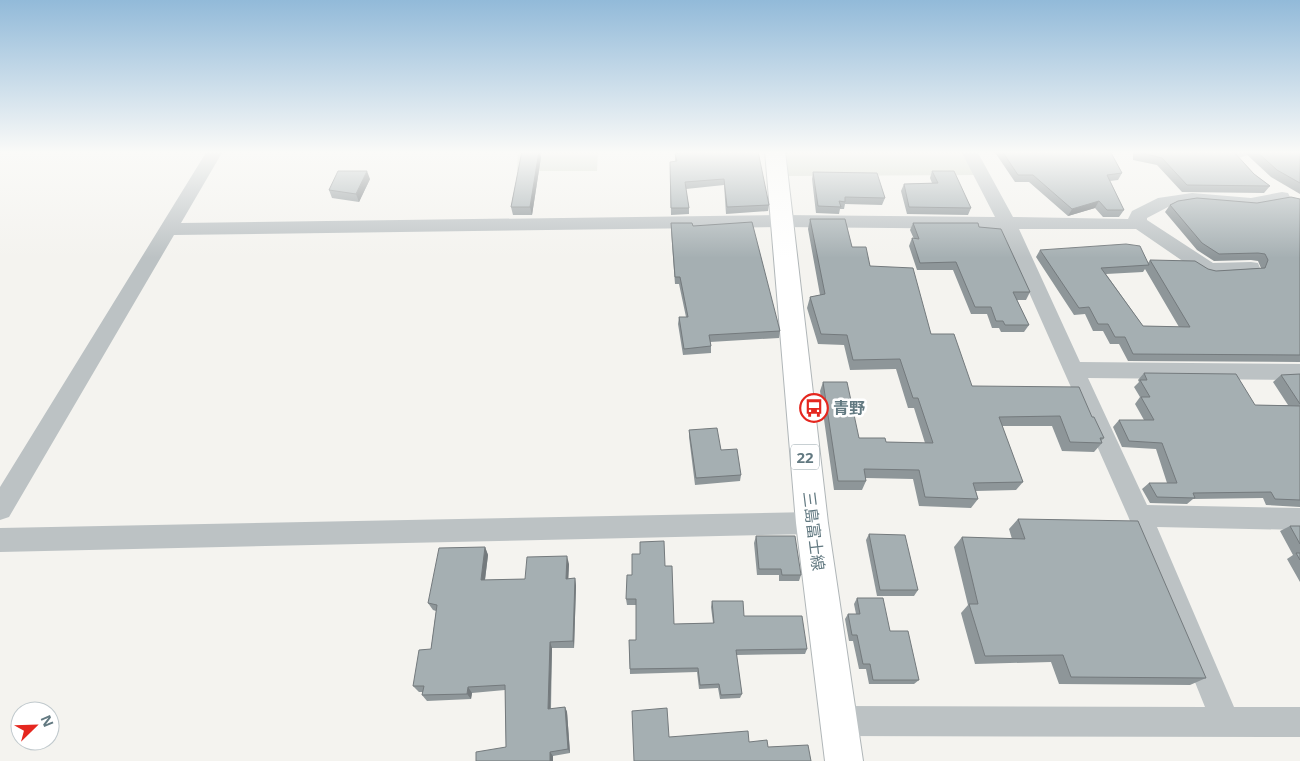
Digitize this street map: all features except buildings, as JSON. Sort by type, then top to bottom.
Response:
[{"type":"main road","name":"三島富士線","points":[[778,187],[812,523],[844,761]]},
{"type":"street","points":[[0,509],[193,187]]},
{"type":"street","points":[[987,187],[1007,223],[1140,516],[1225,721]]},
{"type":"street","points":[[1268,187],[1282,197]]},
{"type":"street","points":[[1139,223],[1138,215],[1164,202],[1192,198],[1251,203],[1282,197],[1300,201]]},
{"type":"street","points":[[167,229],[781,220],[1128,225],[1139,223],[1210,270],[1251,268]]},
{"type":"street","points":[[1074,370],[1300,372]]},
{"type":"street","points":[[1140,516],[1300,519]]},
{"type":"street","points":[[0,540],[812,523]]},
{"type":"street","points":[[839,722],[1300,722]]},
{"type":"place","name":"青野","points":[[814,408]]}]
